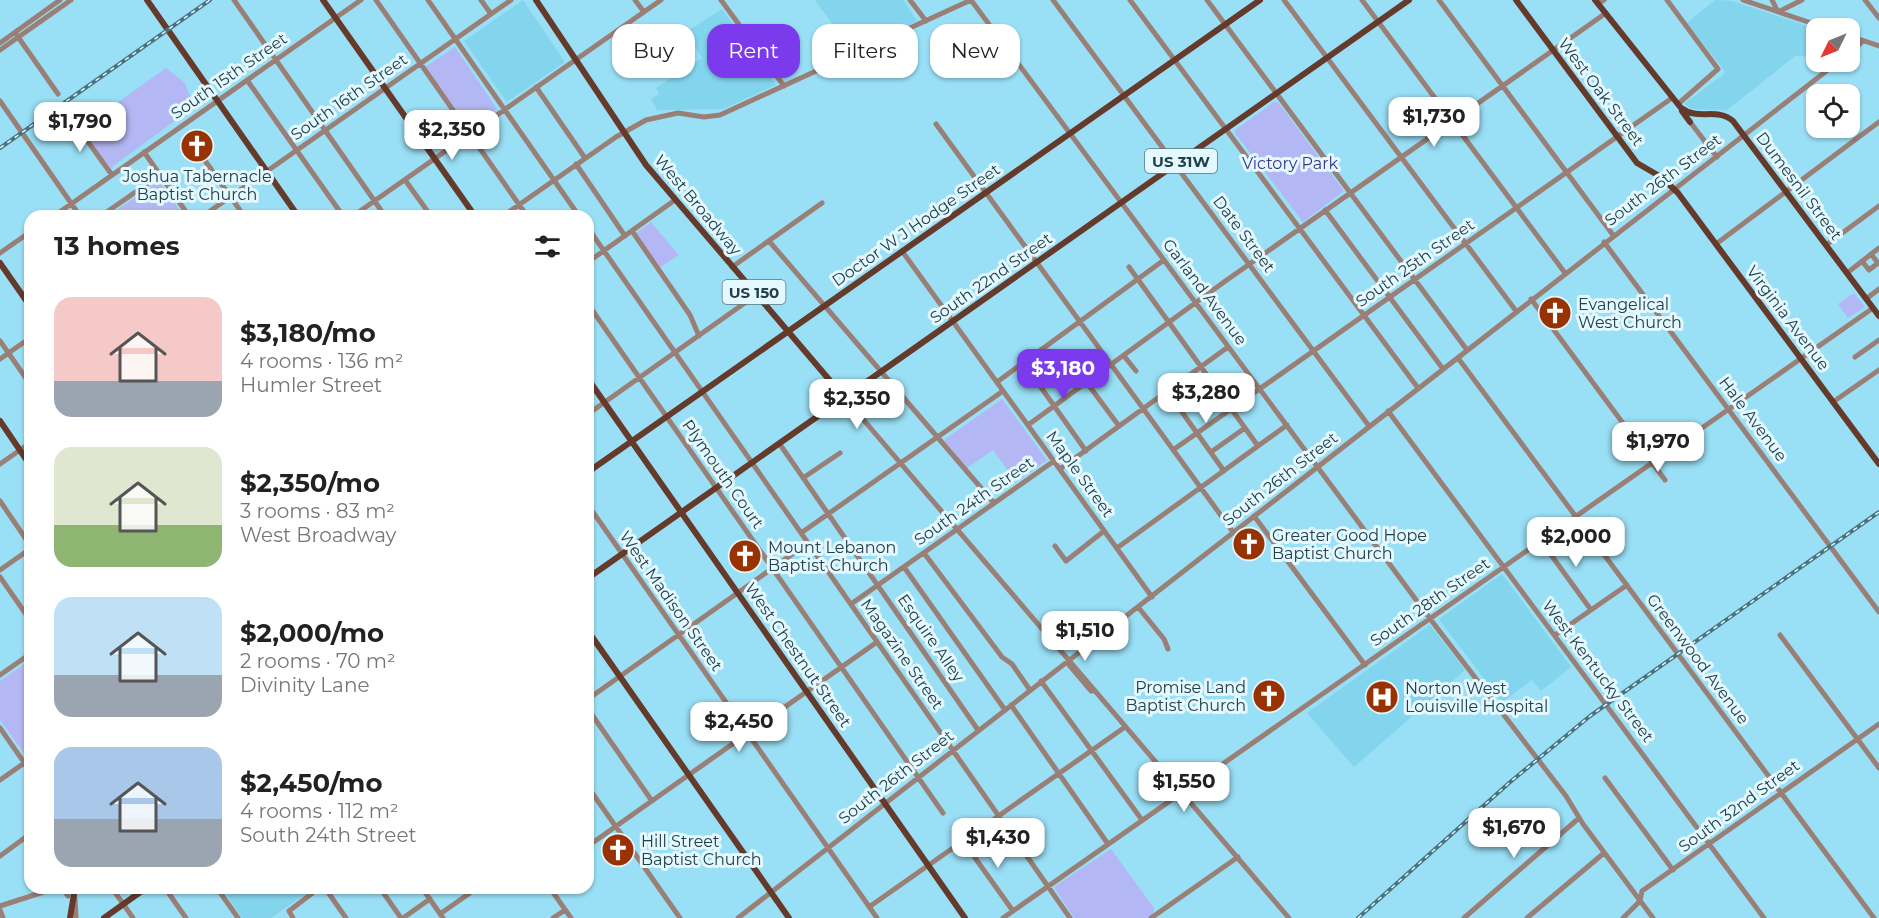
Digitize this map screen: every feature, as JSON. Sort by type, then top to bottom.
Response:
[{"type":"main road","points":[[147,0],[294,210]]},
{"type":"main road","points":[[323,0],[471,210]]},
{"type":"main road","name":"West Broadway","points":[[536,0],[623,132],[675,200],[844,397]]},
{"type":"main road","name":"Doctor W J Hodge Street","points":[[594,468],[1260,0]]},
{"type":"main road","name":"South 22nd Street","points":[[594,574],[1409,0]]},
{"type":"main road","name":"West Oak Street","points":[[1516,0],[1641,167],[1661,177],[1674,189]]},
{"type":"main road","name":"Dumesnil Street","points":[[1599,1],[1678,104],[1692,114],[1714,113],[1728,116],[1879,316]]},
{"type":"main road","name":"Dumesnil Street","points":[[1678,104],[1690,122]]},
{"type":"main road","name":"Virginia Avenue","points":[[1674,189],[1879,464]]},
{"type":"main road","points":[[0,263],[24,297]]},
{"type":"main road","name":"West Chestnut Street","points":[[594,388],[965,918]]},
{"type":"main road","points":[[0,422],[24,457]]},
{"type":"main road","points":[[594,639],[789,918]]},
{"type":"main road","points":[[104,918],[137,894]]},
{"type":"main road","points":[[70,918],[71,896]]},
{"type":"street","points":[[0,50],[60,0]]},
{"type":"street","points":[[0,43],[71,0]]},
{"type":"street","points":[[234,0],[381,210]]},
{"type":"street","name":"South 15th Street","points":[[62,210],[361,0]]},
{"type":"street","points":[[376,0],[523,210]]},
{"type":"street","points":[[428,0],[575,210]]},
{"type":"street","points":[[481,0],[491,14]]},
{"type":"street","name":"South 16th Street","points":[[212,210],[511,0]]},
{"type":"street","points":[[635,0],[644,12]]},
{"type":"street","points":[[362,210],[661,0]]},
{"type":"street","points":[[721,0],[784,86]]},
{"type":"street","points":[[910,0],[926,21]]},
{"type":"street","points":[[512,210],[623,132],[646,120],[667,114],[720,115],[971,0]]},
{"type":"street","name":"Garland Avenue","points":[[971,0],[1431,619],[1560,788],[1604,853],[1653,918]]},
{"type":"street","name":"Date Street","points":[[1053,0],[1369,426]]},
{"type":"street","points":[[1130,0],[1418,388]]},
{"type":"street","points":[[1207,0],[1467,350]]},
{"type":"street","points":[[1284,0],[1516,311]]},
{"type":"street","points":[[1362,0],[1565,273]]},
{"type":"street","points":[[1439,0],[1613,235]]},
{"type":"street","points":[[1667,0],[1715,62],[1718,70],[1678,104]]},
{"type":"street","points":[[1743,0],[1806,21]]},
{"type":"street","points":[[1772,0],[1778,12]]},
{"type":"street","points":[[1778,12],[1802,0]]},
{"type":"street","points":[[1865,0],[1879,18]]},
{"type":"street","points":[[1028,425],[1249,264],[1606,13]]},
{"type":"street","points":[[16,35],[58,94]]},
{"type":"street","points":[[1860,39],[1879,46]]},
{"type":"street","points":[[1860,43],[1863,40]]},
{"type":"street","name":"South 26th Street","points":[[738,918],[1825,72]]},
{"type":"street","points":[[247,80],[339,210]]},
{"type":"street","points":[[536,87],[585,158]]},
{"type":"street","name":"South 25th Street","points":[[1173,450],[1672,98]]},
{"type":"street","points":[[0,101],[76,210]]},
{"type":"street","points":[[70,117],[111,175]]},
{"type":"street","name":"Dumesnil Street","points":[[1690,122],[1717,157]]},
{"type":"street","points":[[1716,244],[1879,122]]},
{"type":"street","points":[[936,124],[1233,532]]},
{"type":"street","points":[[144,152],[185,210]]},
{"type":"street","points":[[199,152],[240,210]]},
{"type":"street","points":[[576,164],[625,236]]},
{"type":"street","points":[[110,210],[160,175]]},
{"type":"street","points":[[405,180],[427,210]]},
{"type":"street","points":[[594,258],[675,200]]},
{"type":"street","points":[[732,267],[822,203]]},
{"type":"street","points":[[1826,245],[1879,206]]},
{"type":"street","points":[[1325,210],[1443,369]]},
{"type":"street","points":[[632,231],[690,315],[699,336]]},
{"type":"street","points":[[0,253],[24,236]]},
{"type":"street","name":"Magazine Street","points":[[594,237],[1070,918]]},
{"type":"street","points":[[769,241],[994,503]]},
{"type":"street","name":"Hale Avenue","points":[[1604,242],[1879,612]]},
{"type":"street","points":[[1847,273],[1879,248]]},
{"type":"street","name":"Maple Street","points":[[902,251],[1152,597]]},
{"type":"street","points":[[1862,261],[1869,270],[1878,263],[1872,254]]},
{"type":"street","points":[[997,382],[1164,260]]},
{"type":"street","points":[[1129,267],[1258,446]]},
{"type":"street","points":[[1866,299],[1879,290]]},
{"type":"street","points":[[594,410],[756,295]]},
{"type":"street","points":[[1531,299],[1665,480]]},
{"type":"street","name":"South 28th Street","points":[[1003,918],[1873,308]]},
{"type":"street","name":"Plymouth Court","points":[[594,313],[943,813]]},
{"type":"street","points":[[1855,357],[1879,340]]},
{"type":"street","points":[[0,341],[24,376]]},
{"type":"street","points":[[0,359],[24,342]]},
{"type":"street","name":"South 24th Street","points":[[1060,469],[1228,347]]},
{"type":"street","points":[[1124,356],[1136,371]]},
{"type":"street","name":"Greenwood Avenue","points":[[1458,358],[1874,918]]},
{"type":"street","points":[[1023,362],[1086,451]]},
{"type":"street","points":[[1833,402],[1879,370]]},
{"type":"street","points":[[1087,383],[1119,426]]},
{"type":"street","points":[[801,533],[1003,391]]},
{"type":"street","points":[[1167,392],[1224,471]]},
{"type":"street","name":"West Broadway","points":[[844,397],[1069,660],[1069,665],[1091,691],[1095,691],[1289,918]]},
{"type":"street","name":"West Kentucky Street","points":[[1388,411],[1764,918]]},
{"type":"street","points":[[1117,548],[1287,425]]},
{"type":"street","points":[[1211,452],[1245,428]]},
{"type":"street","name":"Esquire Alley","points":[[779,443],[978,730]]},
{"type":"street","points":[[0,464],[24,448]]},
{"type":"street","points":[[803,478],[840,453]]},
{"type":"street","name":"South 24th Street","points":[[851,604],[1054,461]]},
{"type":"street","points":[[0,501],[24,538]]},
{"type":"street","name":"West Madison Street","points":[[594,514],[877,918]]},
{"type":"street","points":[[1254,516],[1365,665]]},
{"type":"street","points":[[1054,546],[1066,561],[1104,531]]},
{"type":"street","points":[[1541,541],[1592,610]]},
{"type":"street","points":[[594,695],[808,543]]},
{"type":"street","points":[[0,570],[24,552]]},
{"type":"street","points":[[924,553],[1004,660],[1012,664],[1030,690]]},
{"type":"street","points":[[904,567],[1005,710]]},
{"type":"street","points":[[0,577],[24,611]]},
{"type":"street","points":[[1555,635],[1627,585]]},
{"type":"street","points":[[1138,607],[1164,639],[1167,649]]},
{"type":"street","points":[[1780,635],[1879,768]]},
{"type":"street","points":[[594,842],[877,642]]},
{"type":"street","points":[[1,671],[24,658]]},
{"type":"street","points":[[1041,681],[1142,820]]},
{"type":"street","points":[[1011,705],[1108,844]]},
{"type":"street","points":[[594,718],[652,801]]},
{"type":"street","name":"South 32nd Street","points":[[1623,918],[1640,901],[1642,891],[1879,724]]},
{"type":"street","points":[[869,907],[1125,727]]},
{"type":"street","points":[[0,728],[24,763],[0,780]]},
{"type":"street","points":[[1605,778],[1673,870]]},
{"type":"street","points":[[594,795],[680,918]]},
{"type":"street","points":[[1464,918],[1579,818]]},
{"type":"street","points":[[0,856],[24,838]]},
{"type":"street","points":[[963,840],[1013,911]]},
{"type":"street","points":[[1527,918],[1604,853]]},
{"type":"street","points":[[1151,918],[1238,857]]},
{"type":"street","points":[[3,918],[0,908],[39,894]]},
{"type":"street","points":[[69,894],[76,918]]},
{"type":"street","points":[[116,894],[133,918]]},
{"type":"street","points":[[169,894],[186,918]]},
{"type":"street","points":[[221,894],[238,918]]},
{"type":"street","points":[[293,918],[289,911],[311,894]]},
{"type":"street","points":[[329,894],[346,918]]},
{"type":"street","points":[[384,894],[402,918],[430,899]]},
{"type":"street","points":[[426,894],[442,916],[470,894]]},
{"type":"street","points":[[553,894],[571,918]]},
{"type":"street","points":[[553,918],[565,910]]},
{"type":"shaded area","points":[[523,0],[565,62],[507,102],[464,41]]},
{"type":"shaded area","points":[[815,0],[903,0],[917,21],[911,24],[833,24]]},
{"type":"shaded area","points":[[1715,0],[1732,1],[1806,26],[1806,56],[1795,56],[1727,110],[1691,109],[1684,104],[1724,74],[1724,70],[1687,23]]},
{"type":"shaded area","points":[[722,9],[733,24],[707,24],[707,78],[771,78],[776,85],[723,109],[657,110],[651,99],[659,94],[656,88],[671,78],[695,78],[695,63],[702,58],[695,47],[695,26]]},
{"type":"shaded area","points":[[1502,574],[1571,667],[1541,691],[1532,680],[1502,702],[1439,619]]},
{"type":"shaded area","name":"Norton West Louisville Hospital","points":[[1430,625],[1465,670],[1354,767],[1307,713]]},
{"type":"shaded area","points":[[226,894],[305,894],[271,918],[242,918]]},
{"type":"green space","points":[[455,47],[497,109],[468,129],[425,67]]},
{"type":"green space","points":[[166,68],[185,83],[194,107],[112,169],[98,154],[82,128]]},
{"type":"green space","name":"Victory Park","points":[[1274,102],[1278,102],[1344,191],[1303,222],[1235,133],[1235,130]]},
{"type":"green space","points":[[159,181],[180,210],[117,210]]},
{"type":"green space","points":[[651,222],[679,255],[659,268],[635,234]]},
{"type":"green space","points":[[1854,293],[1865,307],[1848,318],[1838,304]]},
{"type":"green space","points":[[1002,399],[1047,460],[1016,482],[993,450],[967,468],[944,440]]},
{"type":"green space","points":[[24,664],[24,753],[0,720],[0,681]]},
{"type":"green space","points":[[1111,849],[1154,908],[1154,914],[1148,918],[1074,918],[1054,887]]},
{"type":"railway","points":[[0,148],[210,0]]},
{"type":"railway","points":[[1358,918],[1509,783],[1590,716],[1879,512]]},
{"type":"place","name":"Joshua Tabernacle Baptist Church","points":[[197,146]]},
{"type":"place","name":"Evangelical West Church","points":[[1555,313]]},
{"type":"place","name":"Greater Good Hope Baptist Church","points":[[1249,544]]},
{"type":"place","name":"Mount Lebanon Baptist Church","points":[[745,556]]},
{"type":"place","name":"Promise Land Baptist Church","points":[[1269,696]]},
{"type":"place","name":"Norton West Louisville Hospital","points":[[1382,697]]},
{"type":"place","name":"Hill Street Baptist Church","points":[[618,850]]}]
